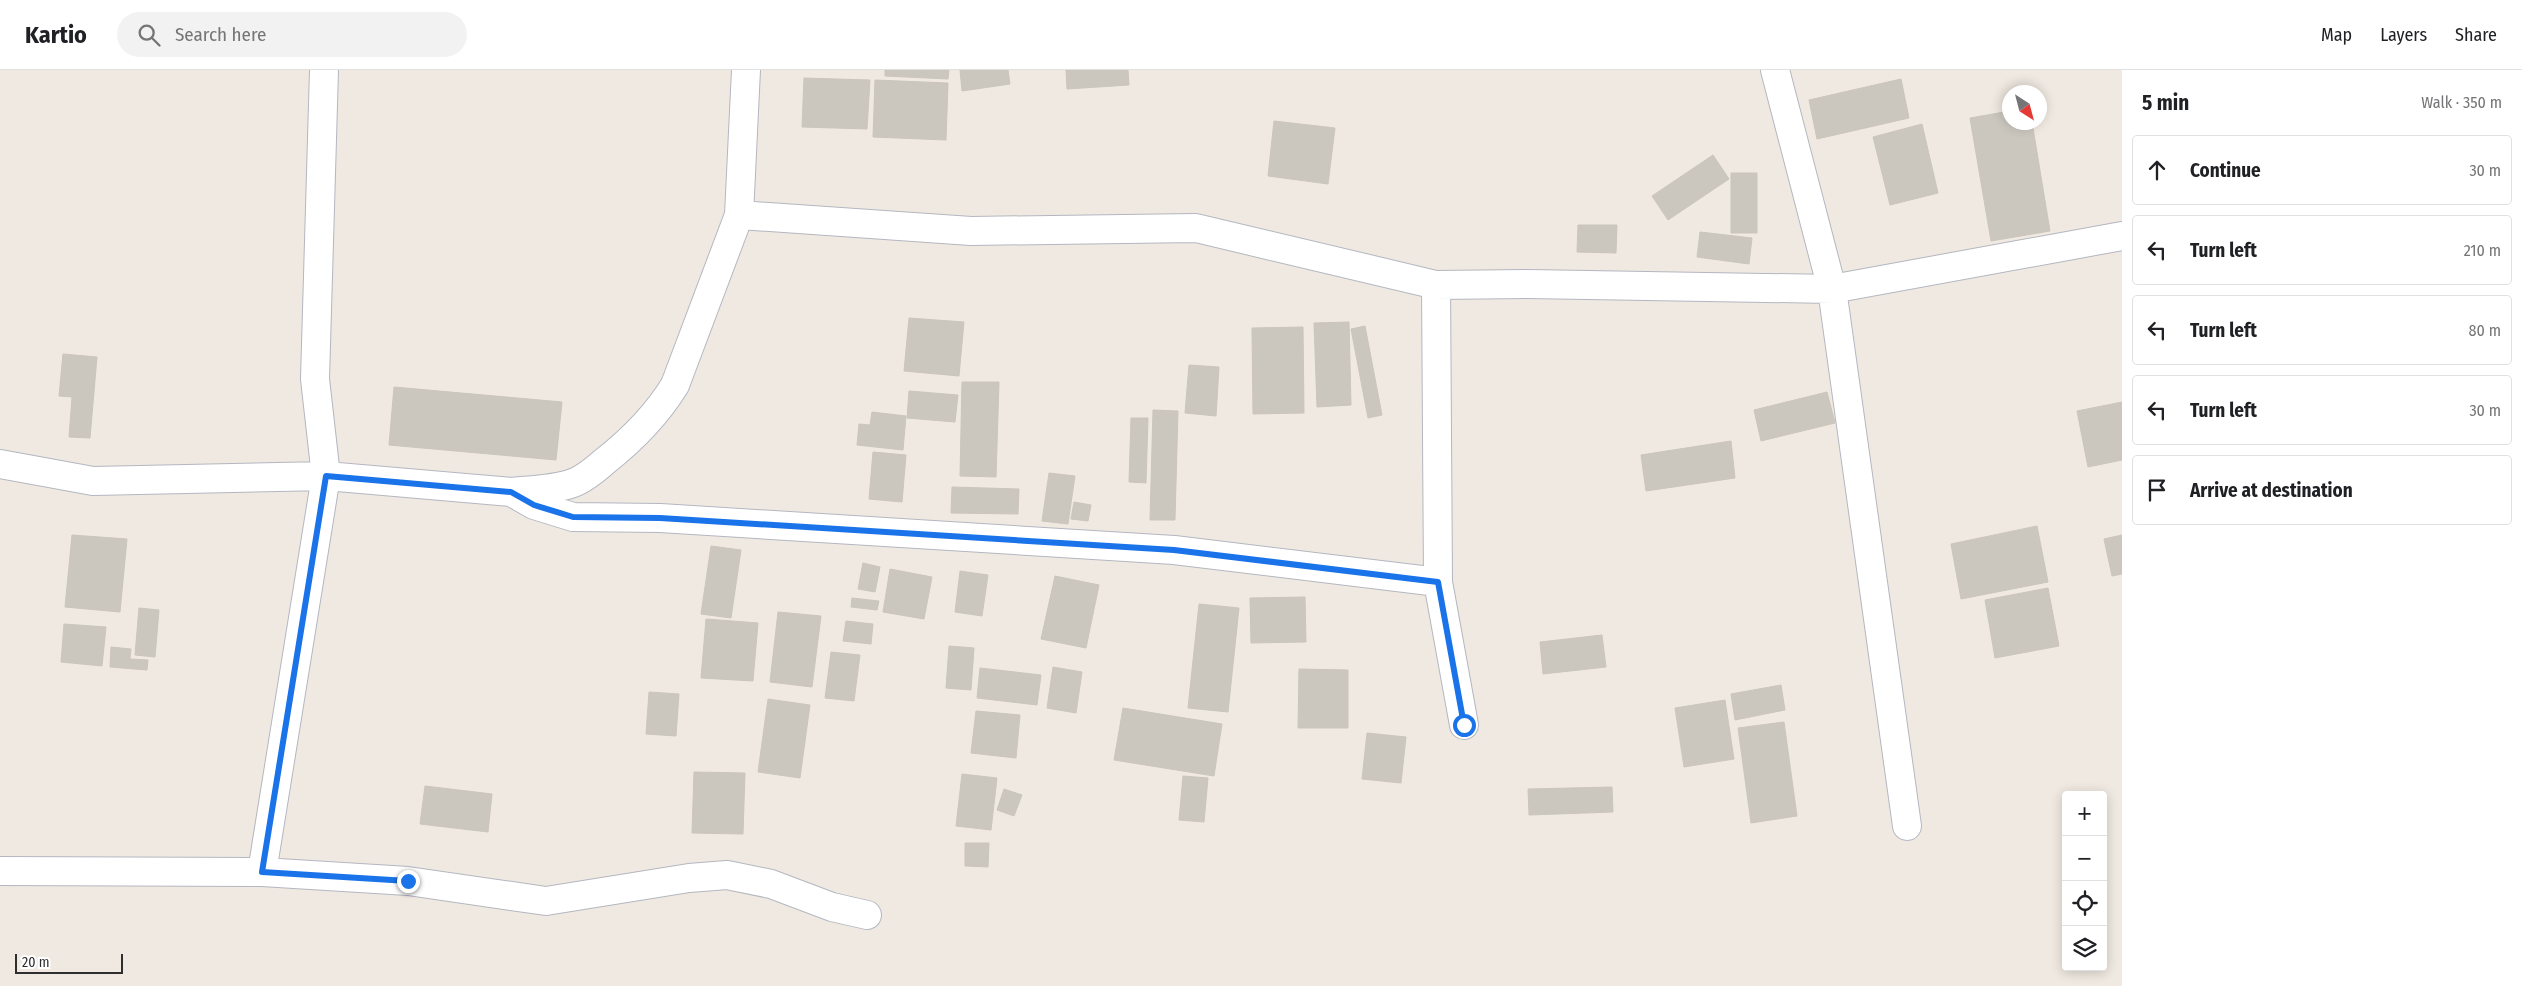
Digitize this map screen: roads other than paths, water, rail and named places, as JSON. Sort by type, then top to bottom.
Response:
[{"type":"street","points":[[262,872],[326,476],[315,379],[324,70]]},
{"type":"street","points":[[0,464],[93,481],[326,476],[511,492],[573,483],[597,468],[634,438],[660,410],[675,385],[740,215],[746,70]]},
{"type":"street","points":[[1775,70],[1832,289],[1907,826]]},
{"type":"street","points":[[740,215],[971,231],[1196,228],[1436,285],[1528,284],[1832,289],[2122,236]]},
{"type":"street","points":[[1436,285],[1438,582],[1464,725]]},
{"type":"street","points":[[511,492],[534,505],[573,517],[660,518],[1174,550],[1438,582]]},
{"type":"street","points":[[0,871],[262,872],[408,881],[546,901],[689,878],[727,874],[771,884],[832,907],[867,915]]}]
